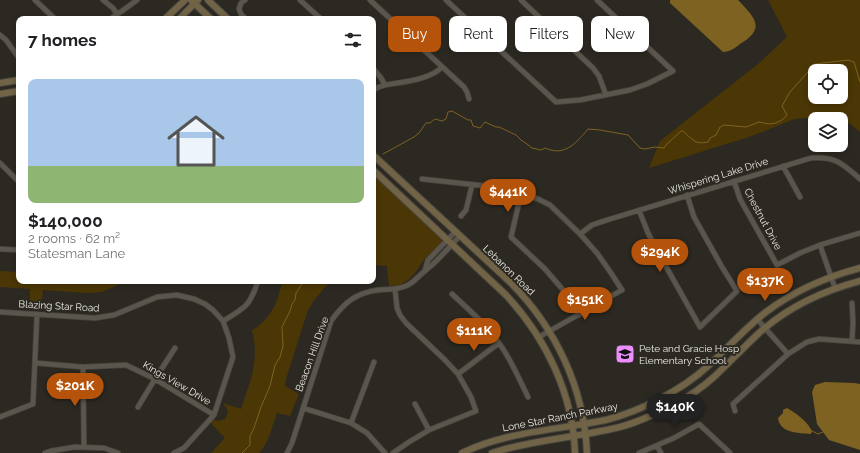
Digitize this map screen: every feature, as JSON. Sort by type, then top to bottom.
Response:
[{"type":"main road","points":[[168,16],[185,0]]},
{"type":"main road","points":[[208,0],[225,16]]},
{"type":"main road","points":[[182,16],[194,1],[208,16]]},
{"type":"main road","points":[[0,83],[16,80]]},
{"type":"main road","points":[[0,94],[16,91]]},
{"type":"main road","name":"Lebanon Road","points":[[376,158],[520,292],[536,312],[559,348],[570,372],[578,396],[584,424],[587,453]]},
{"type":"main road","name":"Lebanon Road","points":[[376,173],[522,313],[539,337],[559,379],[572,426],[575,453]]},
{"type":"main road","name":"Lone Star Ranch Parkway","points":[[462,453],[507,437],[606,420],[621,416],[648,404],[693,378],[757,319],[785,300],[805,288],[831,277],[860,268]]},
{"type":"main road","name":"Lone Star Ranch Parkway","points":[[492,453],[514,447],[618,428],[668,407],[714,377],[765,328],[784,314],[819,294],[860,281]]},
{"type":"main road","points":[[693,378],[700,387]]},
{"type":"main road","points":[[663,396],[668,407]]},
{"type":"street","points":[[35,0],[53,16]]},
{"type":"street","points":[[104,0],[117,14]]},
{"type":"street","points":[[114,16],[137,0]]},
{"type":"street","points":[[243,16],[239,9],[241,3],[245,0]]},
{"type":"street","points":[[300,0],[317,16]]},
{"type":"street","points":[[370,0],[464,87],[469,99]]},
{"type":"street","points":[[446,0],[556,102],[580,100],[630,90],[647,84],[673,71],[597,0]]},
{"type":"street","points":[[521,0],[593,68],[606,95]]},
{"type":"street","points":[[0,35],[6,40],[16,54]]},
{"type":"street","points":[[376,88],[379,86],[428,77],[438,72],[442,67]]},
{"type":"street","points":[[376,72],[384,85]]},
{"type":"street","name":"Whispering Lake Drive","points":[[580,234],[592,225],[811,158],[828,158],[839,162],[860,179]]},
{"type":"street","points":[[0,163],[16,177]]},
{"type":"street","points":[[783,166],[800,197]]},
{"type":"street","points":[[422,179],[495,188],[538,199],[550,205],[597,253],[622,290],[539,337]]},
{"type":"street","name":"Chestnut Drive","points":[[734,181],[740,199],[777,265],[820,245]]},
{"type":"street","points":[[461,216],[466,210],[472,185]]},
{"type":"street","points":[[522,194],[511,237],[545,269],[564,291],[579,315]]},
{"type":"street","points":[[640,210],[648,233],[658,254],[700,327],[737,291],[694,217],[687,195]]},
{"type":"street","points":[[835,288],[820,245],[860,233]]},
{"type":"street","name":"Beacon Hill Drive","points":[[287,453],[292,444],[302,408],[331,321],[343,306],[352,298],[378,290],[407,286],[416,281],[425,270],[428,260],[457,234]]},
{"type":"street","points":[[0,249],[16,250]]},
{"type":"street","points":[[223,321],[240,312],[248,304],[257,284]]},
{"type":"street","points":[[393,453],[429,430],[476,411],[471,397],[458,374],[406,323],[400,315],[397,308],[394,289]]},
{"type":"street","points":[[452,294],[483,324],[499,343],[512,362],[528,397]]},
{"type":"street","name":"Blazing Star Road","points":[[0,312],[95,318],[114,315],[157,297],[176,296],[194,299],[205,304],[223,321],[229,338],[233,357],[214,415]]},
{"type":"street","points":[[852,303],[852,341]]},
{"type":"street","points":[[0,417],[33,404],[37,314]]},
{"type":"street","points":[[757,319],[788,354]]},
{"type":"street","points":[[735,411],[733,404],[788,354],[807,342],[819,339],[860,342]]},
{"type":"street","points":[[458,374],[499,343]]},
{"type":"street","points":[[138,407],[175,348]]},
{"type":"street","points":[[351,423],[374,362]]},
{"type":"street","name":"Kings View Drive","points":[[36,363],[83,367],[126,365],[155,379],[214,415]]},
{"type":"street","points":[[83,367],[84,447]]},
{"type":"street","points":[[415,404],[429,430]]},
{"type":"street","points":[[302,408],[351,423],[366,433],[385,453]]},
{"type":"street","points":[[174,453],[184,448],[214,415]]},
{"type":"street","points":[[639,453],[679,436],[699,424],[730,453]]},
{"type":"street","points":[[657,446],[660,453]]},
{"type":"street","points":[[45,453],[75,447],[104,448],[118,453]]},
{"type":"shaded area","points":[[670,0],[738,0],[753,17],[755,28],[753,33],[748,38],[732,50],[723,52],[670,3]]},
{"type":"shaded area","points":[[768,0],[860,0],[860,132],[848,122],[848,112],[808,112],[808,118],[795,119],[749,137],[649,168],[660,141],[758,64],[787,37]]},
{"type":"shaded area","points":[[376,178],[442,239],[442,242],[423,261],[415,273],[400,285],[389,286],[387,266],[376,265]]},
{"type":"shaded area","points":[[0,271],[16,272],[16,284],[120,284],[102,292],[87,293],[43,290],[41,308],[30,307],[30,289],[0,287]]},
{"type":"shaded area","points":[[282,284],[329,284],[315,299],[308,310],[286,379],[285,386],[299,394],[290,416],[277,413],[268,439],[259,453],[211,453],[225,438],[211,423],[213,420],[219,421],[225,419],[228,410],[223,403],[241,409],[253,371],[255,351],[252,330],[266,319],[277,300]]},
{"type":"shaded area","points":[[825,382],[860,384],[860,450],[829,440],[817,424],[812,392],[815,385]]},
{"type":"shaded area","points":[[787,408],[804,420],[812,431],[811,434],[790,431],[782,427],[778,418],[783,413],[783,410]]},
{"type":"waterway","points":[[383,154],[414,137],[426,123],[430,123],[435,119],[442,121],[446,119],[448,112],[452,111],[468,120],[471,120],[473,126],[480,128],[485,122],[516,135],[532,148],[541,150],[545,148],[558,151],[564,150],[574,144],[588,129],[628,135],[640,148],[645,149],[655,147],[664,148],[681,131],[683,131],[694,141],[704,143],[708,142],[710,138],[716,135],[720,127],[724,125],[746,127],[759,122],[769,124],[782,120],[787,115],[782,106],[790,92],[815,64],[848,60],[854,62],[860,82]]},
{"type":"waterway","points":[[242,453],[250,445],[250,436],[270,386],[275,365],[280,357],[283,346],[282,327],[295,300],[296,293],[302,284]]},
{"type":"waterway","points":[[812,431],[818,434],[823,432]]},
{"type":"place","name":"Pete and Gracie Hosp Elementary School","points":[[625,354]]}]
